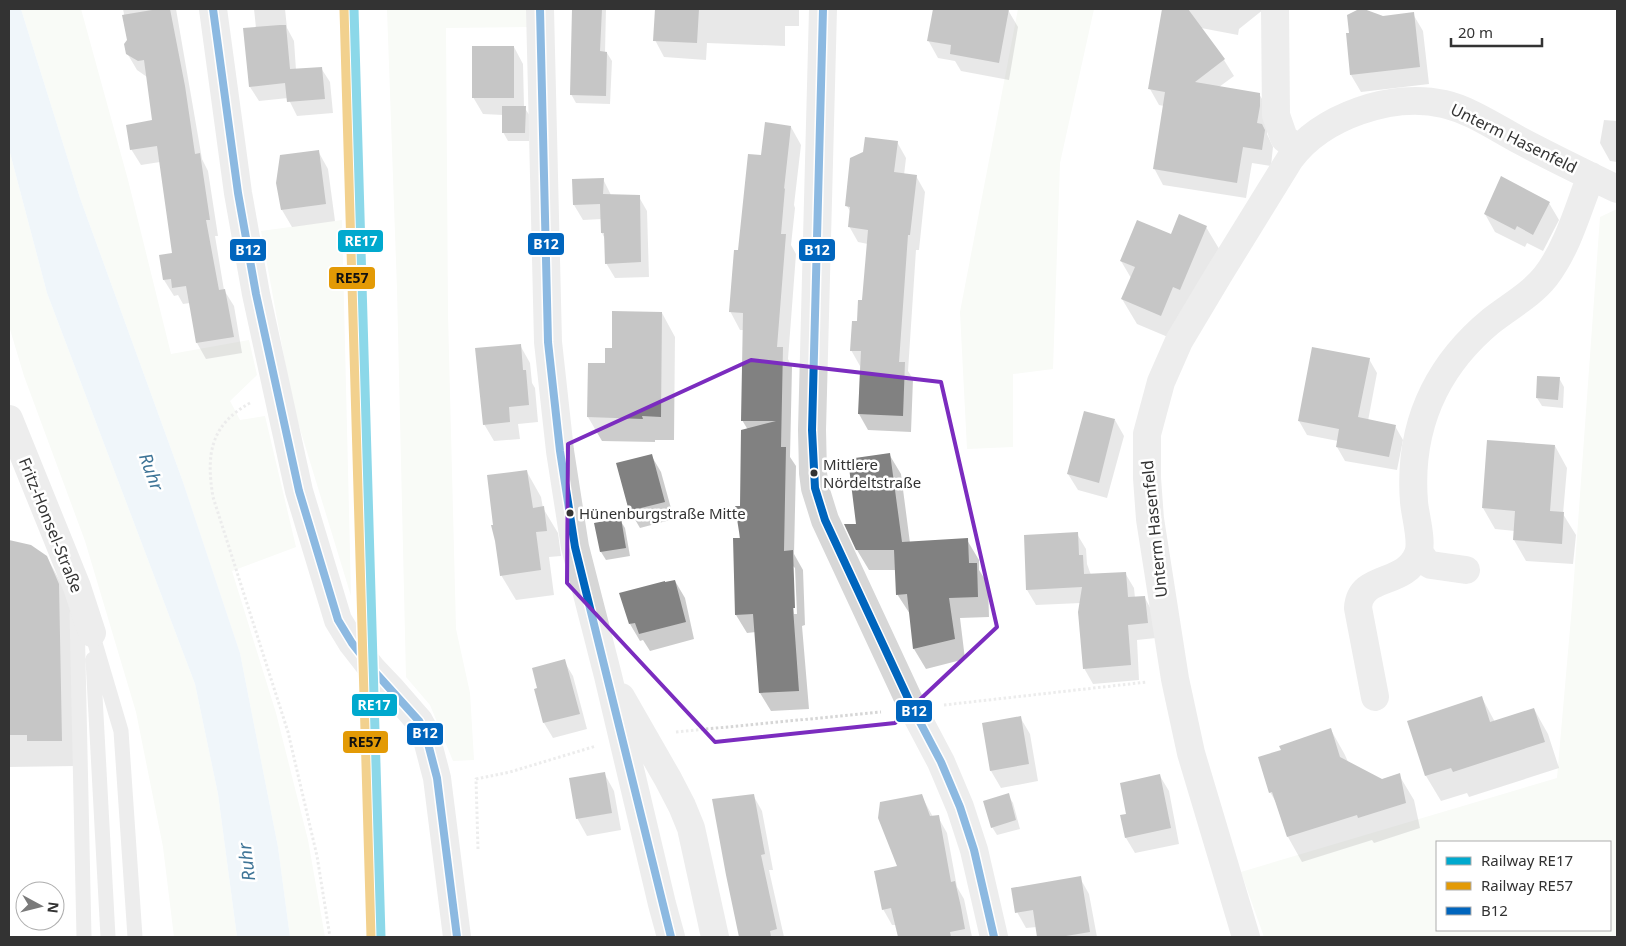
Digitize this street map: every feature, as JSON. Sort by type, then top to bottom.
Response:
[{"type":"street","points":[[213,9],[240,202],[256,294],[299,491],[338,620],[352,643],[425,732],[436,778],[457,937]]},
{"type":"street","points":[[540,9],[548,342],[560,450],[575,547],[608,676],[634,739],[682,806],[691,828],[715,937]]},
{"type":"street","points":[[823,9],[812,430],[813,473],[818,500],[832,537],[960,807],[974,850],[994,937]]},
{"type":"street","points":[[1275,9],[1276,115],[1284,138],[1298,149]]},
{"type":"street","name":"Unterm Hasenfeld","points":[[1246,937],[1191,753],[1175,679],[1148,499],[1147,434],[1161,382],[1179,341],[1218,274],[1298,149],[1323,128],[1351,114],[1387,104],[1427,102],[1443,104],[1470,113],[1617,189]]},
{"type":"street","name":"Unterm Hasenfeld","points":[[1419,552],[1414,500],[1414,467],[1416,448],[1428,404],[1447,368],[1458,354],[1490,322],[1521,300],[1546,276],[1567,238],[1591,176]]},
{"type":"street","name":"Fritz-Honsel-Straße","points":[[9,419],[77,587],[92,633]]},
{"type":"street","points":[[1375,698],[1358,608],[1359,600],[1366,589],[1407,570],[1413,564],[1419,552],[1426,562],[1432,565],[1466,570]]},
{"type":"street","points":[[634,739],[659,895],[671,937]]},
{"type":"lane","points":[[77,587],[84,937]]},
{"type":"lane","points":[[92,633],[108,937]]},
{"type":"lane","points":[[92,633],[121,731],[135,937]]},
{"type":"path","points":[[277,388],[235,411],[220,429],[213,443],[210,477],[213,497],[288,732],[317,856],[330,937]]},
{"type":"path","points":[[476,780],[634,739],[679,732],[913,709],[1065,690],[1175,679]]},
{"type":"highlighted area","points":[[751,360],[941,382],[997,627],[895,723],[715,742],[567,583],[568,444]]},
{"type":"shaded area","points":[[21,9],[81,9],[128,180],[171,354],[249,340],[257,375],[230,401],[240,420],[265,416],[296,547],[232,571],[276,713],[308,840],[325,937],[290,937],[278,847],[240,653],[183,482],[80,198]]},
{"type":"shaded area","points":[[387,9],[532,9],[531,27],[446,28],[448,315],[456,629],[470,693],[474,760],[453,761],[430,705],[406,677],[397,289]]},
{"type":"shaded area","points":[[1018,9],[1094,9],[1060,163],[1053,369],[1013,374],[1013,447],[967,449],[960,312]]},
{"type":"shaded area","points":[[9,149],[47,293],[195,684],[218,794],[237,937],[174,937],[163,847],[136,712],[85,541],[24,376],[9,326]]},
{"type":"shaded area","points":[[1617,209],[1617,937],[1264,937],[1241,872],[1557,778],[1572,606],[1600,217]]},
{"type":"shaded area","points":[[342,220],[351,596],[293,406],[261,231]]},
{"type":"water","name":"Ruhr","points":[[9,9],[21,9],[80,198],[183,482],[240,653],[278,847],[290,937],[237,937],[218,794],[195,684],[47,293],[9,149]]},
{"type":"building","points":[[170,9],[185,86],[195,154],[200,153],[210,220],[206,220],[219,290],[225,289],[234,337],[196,343],[186,286],[172,288],[171,279],[163,280],[159,255],[172,253],[157,146],[130,150],[126,125],[152,120],[144,60],[138,61],[126,54],[124,44],[127,40],[122,15]]},
{"type":"building","points":[[572,9],[602,9],[600,51],[607,52],[606,96],[570,95]]},
{"type":"building","points":[[655,9],[699,9],[697,43],[653,41]]},
{"type":"building","points":[[933,9],[1009,9],[999,63],[950,54],[951,45],[927,41]]},
{"type":"building","points":[[1162,9],[1188,9],[1225,59],[1195,82],[1260,93],[1257,123],[1262,124],[1265,130],[1262,150],[1243,147],[1237,183],[1153,169],[1165,92],[1148,89]]},
{"type":"building","points":[[1364,9],[1383,16],[1414,12],[1420,67],[1350,75],[1346,33],[1349,33],[1347,15]]},
{"type":"building","points":[[286,25],[290,69],[322,67],[325,99],[287,102],[285,83],[249,87],[243,28]]},
{"type":"building","points":[[472,46],[514,46],[514,98],[472,98]]},
{"type":"building","points":[[502,106],[526,106],[525,133],[502,133]]},
{"type":"building","points":[[765,122],[791,126],[781,234],[786,234],[777,347],[783,347],[781,447],[786,447],[784,551],[793,550],[795,608],[793,608],[799,691],[759,693],[753,614],[735,615],[733,538],[740,538],[735,506],[740,506],[741,430],[776,421],[741,421],[743,313],[729,312],[734,250],[738,250],[748,154],[761,155]]},
{"type":"building","points":[[865,137],[898,141],[894,172],[917,175],[910,235],[908,235],[899,362],[905,362],[903,416],[858,414],[861,351],[850,351],[852,321],[857,321],[858,300],[862,300],[868,230],[848,227],[850,207],[845,206],[850,158],[863,152]]},
{"type":"building","points":[[319,150],[326,204],[281,210],[276,183],[280,155]]},
{"type":"building","points":[[1501,176],[1550,202],[1533,235],[1517,226],[1515,230],[1484,214]]},
{"type":"building","points":[[604,178],[603,194],[640,195],[641,262],[605,264],[604,233],[601,233],[600,204],[573,205],[572,179]]},
{"type":"building","points":[[1179,214],[1207,226],[1180,290],[1173,287],[1161,316],[1121,299],[1135,267],[1120,261],[1137,220],[1171,234]]},
{"type":"building","points":[[612,311],[662,312],[661,417],[642,416],[643,419],[587,417],[588,363],[605,363],[605,348],[612,348]]},
{"type":"building","points":[[521,344],[523,370],[526,370],[529,405],[509,407],[510,422],[483,425],[475,348]]},
{"type":"building","points":[[1312,347],[1370,358],[1358,417],[1396,425],[1389,457],[1336,447],[1339,429],[1298,421]]},
{"type":"building","points":[[1537,376],[1560,377],[1558,400],[1536,398]]},
{"type":"building","points":[[1084,411],[1115,419],[1099,483],[1067,474]]},
{"type":"building","points":[[1487,440],[1555,445],[1550,511],[1564,512],[1562,544],[1513,540],[1515,511],[1482,508]]},
{"type":"building","points":[[890,453],[902,542],[968,538],[969,563],[977,563],[978,597],[949,598],[955,639],[913,649],[907,594],[896,595],[894,550],[856,550],[844,524],[856,524],[848,459]]},
{"type":"building","points":[[652,454],[665,502],[629,511],[616,463]]},
{"type":"building","points":[[527,470],[533,508],[544,506],[547,531],[536,532],[541,570],[500,576],[491,525],[493,525],[487,475]]},
{"type":"building","points":[[621,518],[626,548],[600,552],[594,523]]},
{"type":"building","points":[[1078,532],[1079,555],[1083,555],[1084,574],[1126,572],[1128,597],[1145,596],[1148,623],[1128,625],[1131,665],[1083,669],[1078,612],[1082,587],[1026,590],[1024,535]]},
{"type":"building","points":[[9,540],[31,545],[47,556],[59,584],[62,741],[27,741],[27,735],[9,735]]},
{"type":"building","points":[[675,580],[686,622],[639,634],[635,623],[629,624],[619,593]]},
{"type":"building","points":[[565,659],[580,714],[543,723],[534,689],[537,688],[532,668]]},
{"type":"building","points":[[1482,696],[1490,722],[1534,708],[1545,742],[1453,772],[1451,768],[1425,776],[1407,721]]},
{"type":"building","points":[[1021,716],[1029,764],[990,771],[982,723]]},
{"type":"building","points":[[1331,728],[1340,757],[1382,779],[1400,773],[1406,803],[1358,818],[1357,815],[1287,837],[1272,792],[1269,793],[1258,757],[1281,750],[1279,746]]},
{"type":"building","points":[[605,772],[612,813],[576,819],[569,778]]},
{"type":"building","points":[[1160,774],[1171,828],[1125,838],[1120,815],[1126,814],[1120,783]]},
{"type":"building","points":[[1009,793],[1016,820],[991,828],[983,801]]},
{"type":"building","points":[[754,794],[765,854],[761,855],[777,929],[770,931],[771,937],[739,937],[712,799]]},
{"type":"building","points":[[922,794],[930,816],[939,815],[951,882],[955,881],[961,907],[965,929],[950,932],[951,937],[898,937],[891,908],[882,910],[874,871],[897,866],[878,818],[880,802]]},
{"type":"building","points":[[1081,876],[1090,932],[1060,937],[1037,937],[1033,910],[1015,913],[1011,888]]},
{"type":"rail line","name":"RE57","points":[[344,9],[371,937]]},
{"type":"rail line","name":"RE17","points":[[354,9],[381,937]]},
{"type":"transit line","name":"B12","points":[[213,9],[238,193],[256,294],[299,491],[338,620],[352,643],[373,670],[419,721],[425,732],[437,778],[457,937]]},
{"type":"transit line","name":"B12","points":[[540,9],[548,342],[560,451],[575,547],[671,937]]},
{"type":"transit line","name":"B12","points":[[823,9],[812,430],[815,488],[825,520],[913,709],[941,762],[960,807],[974,850],[994,937]]},
{"type":"place","name":"Mittlere Nördeltstraße","points":[[814,473]]},
{"type":"place","name":"Hünenburgstraße Mitte","points":[[570,513]]}]
